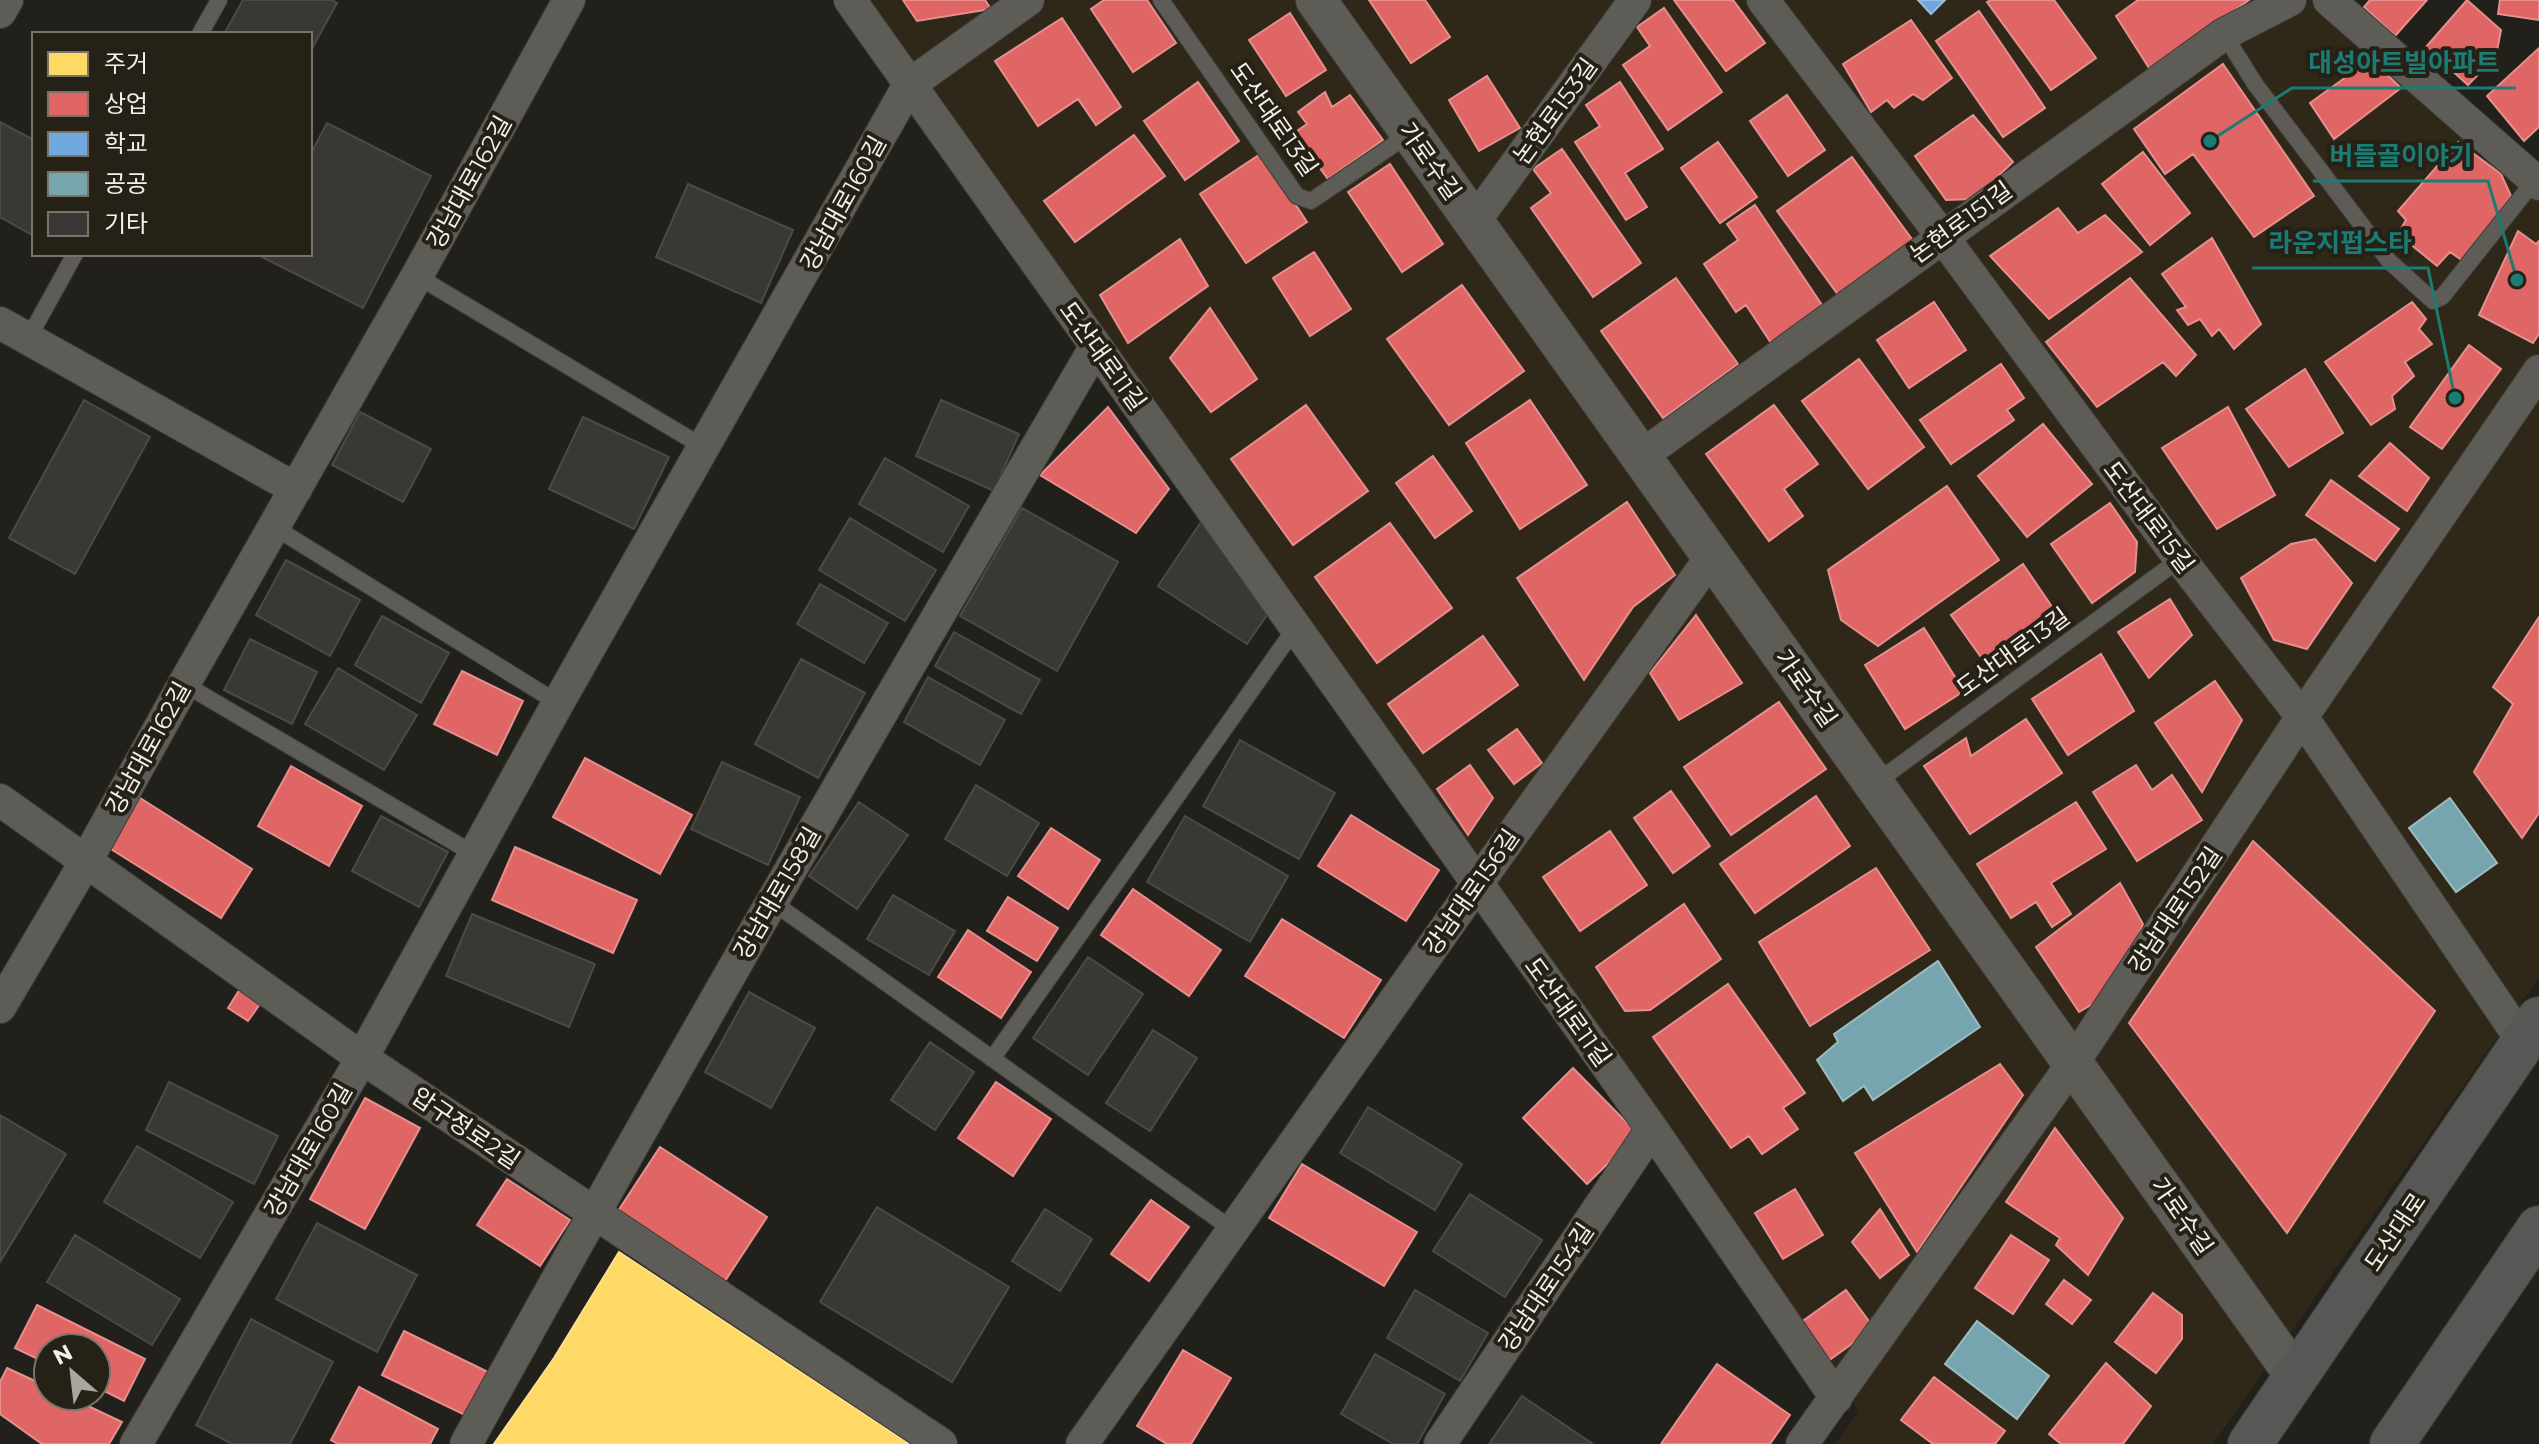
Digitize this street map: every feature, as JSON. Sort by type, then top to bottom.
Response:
[{"type":"main road","name":"도산대로","points":[[2250,1444],[2531,1031]]},
{"type":"main road","points":[[2392,1444],[2539,1228]]},
{"type":"street","points":[[0,12],[7,0]]},
{"type":"street","name":"강남대로162길","points":[[0,1007],[417,276],[569,0]]},
{"type":"street","name":"도산대로11길","points":[[850,0],[1652,1129],[1836,1398]]},
{"type":"street","name":"강남대로160길","points":[[136,1444],[362,1058],[558,703],[909,85],[1028,0]]},
{"type":"street","name":"가로수길","points":[[1316,0],[2296,1377]]},
{"type":"street","name":"논현로153길","points":[[1474,222],[1635,0]]},
{"type":"street","name":"도산대로15길","points":[[1763,0],[2180,559],[2302,717],[2531,1031]]},
{"type":"street","name":"논현로151길","points":[[1641,456],[2224,34],[2290,0]]},
{"type":"street","points":[[2329,0],[2537,182]]},
{"type":"street","points":[[14,331],[296,489]]},
{"type":"street","name":"강남대로158길","points":[[466,1444],[771,901],[1096,346]]},
{"type":"street","name":"강남대로152길","points":[[1802,1444],[2073,1063],[2302,717],[2539,371]]},
{"type":"street","name":"강남대로156길","points":[[1082,1444],[1712,556]]},
{"type":"street","name":"압구정로2길","points":[[0,800],[362,1058],[941,1444]]},
{"type":"street","name":"강남대로154길","points":[[1440,1444],[1652,1129]]},
{"type":"lane","points":[[201,32],[219,0]]},
{"type":"lane","name":"도산대로13길","points":[[1161,0],[1297,196],[1311,201],[1411,133]]},
{"type":"lane","points":[[2224,34],[2255,84],[2389,261],[2433,301],[2442,297],[2537,182]]},
{"type":"lane","points":[[14,331],[73,256]]},
{"type":"lane","points":[[417,276],[705,448]]},
{"type":"lane","points":[[274,527],[558,703]]},
{"type":"lane","name":"도산대로13길","points":[[1874,784],[2180,559]]},
{"type":"lane","points":[[992,1059],[1296,627]]},
{"type":"lane","points":[[184,684],[474,854]]},
{"type":"lane","points":[[771,901],[1233,1230]]},
{"type":"shaded area","points":[[870,0],[2323,0],[2539,193],[2539,978],[2213,1444],[1835,1444],[1859,1411]]},
{"type":"building: 주거","points":[[619,1252],[909,1444],[494,1444],[554,1358]]},
{"type":"building: 상업","points":[[903,0],[985,0],[991,9],[917,21]]},
{"type":"building: 상업","points":[[1104,0],[1147,0],[1176,43],[1133,72],[1091,9]]},
{"type":"building: 상업","points":[[1369,0],[1425,0],[1450,37],[1411,63]]},
{"type":"building: 상업","points":[[1674,0],[1733,0],[1765,43],[1726,71]]},
{"type":"building: 상업","points":[[2054,0],[2096,58],[2051,90],[1987,2]]},
{"type":"building: 상업","points":[[2138,0],[2249,0],[2151,71],[2116,16]]},
{"type":"building: 상업","points":[[2370,0],[2427,0],[2395,36],[2364,7]]},
{"type":"building: 상업","points":[[2467,0],[2501,30],[2496,56],[2468,85],[2426,47]]},
{"type":"building: 상업","points":[[2500,0],[2539,0],[2539,20],[2498,14]]},
{"type":"building: 상업","points":[[1664,8],[1722,92],[1668,130],[1623,65],[1650,46],[1637,27]]},
{"type":"building: 상업","points":[[1979,11],[2045,108],[2003,137],[1936,41]]},
{"type":"building: 상업","points":[[1290,13],[1326,70],[1286,96],[1249,40]]},
{"type":"building: 상업","points":[[1062,18],[1121,107],[1096,125],[1078,99],[1038,126],[995,61]]},
{"type":"building: 상업","points":[[1911,20],[1952,78],[1923,100],[1913,94],[1894,108],[1887,100],[1871,112],[1843,64]]},
{"type":"building: 상업","points":[[2539,48],[2539,127],[2524,141],[2487,96]]},
{"type":"building: 상업","points":[[2371,59],[2401,88],[2334,139],[2310,103]]},
{"type":"building: 상업","points":[[2223,64],[2314,196],[2254,237],[2193,154],[2165,174],[2134,129]]},
{"type":"building: 상업","points":[[1487,76],[1520,128],[1479,151],[1449,100]]},
{"type":"building: 상업","points":[[1198,82],[1239,141],[1185,180],[1144,121]]},
{"type":"building: 상업","points":[[1620,82],[1663,149],[1625,173],[1647,207],[1626,220],[1575,142],[1600,126],[1586,105]]},
{"type":"building: 상업","points":[[1325,92],[1332,107],[1350,95],[1383,140],[1328,179],[1294,133],[1307,124],[1298,112]]},
{"type":"building: 상업","points":[[1787,95],[1825,150],[1788,176],[1750,121]]},
{"type":"building: 상업","points":[[1973,115],[2013,162],[1974,199],[1946,200],[1915,156]]},
{"type":"building: 상업","points":[[1134,135],[1165,176],[1075,242],[1044,201]]},
{"type":"building: 상업","points":[[1718,142],[1757,197],[1720,223],[1681,168]]},
{"type":"building: 상업","points":[[2458,142],[2501,174],[2511,196],[2463,261],[2450,252],[2437,266],[2398,234],[2406,220],[2398,211]]},
{"type":"building: 상업","points":[[1562,149],[1641,263],[1593,297],[1531,208],[1551,193],[1533,169]]},
{"type":"building: 상업","points":[[2143,152],[2190,213],[2150,245],[2102,184]]},
{"type":"building: 상업","points":[[1262,153],[1307,222],[1246,263],[1200,194]]},
{"type":"building: 상업","points":[[1852,157],[1914,242],[1839,296],[1777,211]]},
{"type":"building: 상업","points":[[1390,164],[1443,244],[1402,272],[1348,192]]},
{"type":"building: 상업","points":[[1755,205],[1826,311],[1773,346],[1746,305],[1736,312],[1704,264],[1738,240],[1727,224]]},
{"type":"building: 상업","points":[[2058,208],[2078,233],[2105,215],[2142,252],[2049,319],[1990,256]]},
{"type":"building: 상업","points":[[2518,231],[2536,244],[2539,241],[2539,334],[2533,343],[2479,315]]},
{"type":"building: 상업","points":[[2212,238],[2261,324],[2234,349],[2219,329],[2212,336],[2200,319],[2188,325],[2177,310],[2186,307],[2162,274]]},
{"type":"building: 상업","points":[[1180,239],[1208,286],[1128,343],[1100,295]]},
{"type":"building: 상업","points":[[1314,252],[1351,309],[1310,336],[1273,278]]},
{"type":"building: 상업","points":[[1676,278],[1738,364],[1663,418],[1601,331]]},
{"type":"building: 상업","points":[[2130,278],[2196,355],[2176,376],[2163,362],[2097,407],[2046,342]]},
{"type":"building: 상업","points":[[1462,285],[1524,371],[1449,425],[1387,339]]},
{"type":"building: 상업","points":[[1934,302],[1966,350],[1909,388],[1877,340]]},
{"type":"building: 상업","points":[[2412,302],[2426,319],[2419,329],[2432,344],[2405,362],[2414,376],[2392,396],[2395,409],[2371,425],[2325,362]]},
{"type":"building: 상업","points":[[1210,308],[1257,379],[1211,412],[1170,358]]},
{"type":"building: 상업","points":[[2469,345],[2501,369],[2442,449],[2410,427]]},
{"type":"building: 상업","points":[[1859,359],[1924,447],[1868,489],[1802,401]]},
{"type":"building: 상업","points":[[2001,364],[2024,398],[2007,410],[2014,420],[1951,464],[1920,420]]},
{"type":"building: 상업","points":[[2305,369],[2343,433],[2289,467],[2246,409]]},
{"type":"building: 상업","points":[[1530,400],[1587,485],[1520,529],[1466,443]]},
{"type":"building: 상업","points":[[1306,405],[1368,491],[1293,545],[1231,459]]},
{"type":"building: 상업","points":[[1774,405],[1818,464],[1784,489],[1803,516],[1769,541],[1706,454]]},
{"type":"building: 상업","points":[[1108,407],[1169,489],[1136,533],[1040,475]]},
{"type":"building: 상업","points":[[2228,407],[2275,495],[2217,529],[2162,448]]},
{"type":"building: 상업","points":[[2043,424],[2092,484],[2027,537],[1978,476]]},
{"type":"building: 상업","points":[[2390,443],[2429,478],[2407,511],[2359,476]]},
{"type":"building: 상업","points":[[1433,456],[1472,511],[1435,538],[1396,483]]},
{"type":"building: 상업","points":[[2331,480],[2399,529],[2375,561],[2306,515]]},
{"type":"building: 상업","points":[[1947,486],[1999,560],[1878,646],[1841,620],[1828,570]]},
{"type":"building: 상업","points":[[1627,502],[1675,575],[1633,607],[1584,680],[1517,578]]},
{"type":"building: 상업","points":[[2110,503],[2137,542],[2135,572],[2092,603],[2051,544]]},
{"type":"building: 상업","points":[[1390,523],[1452,608],[1377,663],[1315,577]]},
{"type":"building: 상업","points":[[2315,539],[2352,583],[2307,649],[2274,640],[2241,578],[2291,544]]},
{"type":"building: 상업","points":[[2023,564],[2059,617],[1988,667],[1951,615]]},
{"type":"building: 상업","points":[[2170,599],[2192,635],[2149,678],[2118,632]]},
{"type":"building: 상업","points":[[1696,615],[1742,683],[1679,720],[1650,673]]},
{"type":"building: 상업","points":[[2539,617],[2539,813],[2522,838],[2474,772],[2513,704],[2493,687]]},
{"type":"building: 상업","points":[[1924,628],[1964,691],[1905,729],[1865,665]]},
{"type":"building: 상업","points":[[1483,636],[1518,685],[1423,753],[1388,704]]},
{"type":"building: 상업","points":[[2101,654],[2134,711],[2068,755],[2032,699]]},
{"type":"building: 상업","points":[[462,671],[523,701],[497,755],[434,724]]},
{"type":"building: 상업","points":[[2215,681],[2242,720],[2202,792],[2155,723]]},
{"type":"building: 상업","points":[[1779,702],[1826,769],[1731,835],[1684,767]]},
{"type":"building: 상업","points":[[2026,719],[2062,773],[1970,834],[1924,766],[1966,738],[1971,756]]},
{"type":"building: 상업","points":[[1517,729],[1542,763],[1514,784],[1488,750]]},
{"type":"building: 상업","points":[[585,758],[692,815],[660,874],[553,817]]},
{"type":"building: 상업","points":[[1470,765],[1493,798],[1468,835],[1437,789]]},
{"type":"building: 상업","points":[[2136,765],[2152,790],[2172,775],[2202,820],[2137,861],[2093,792]]},
{"type":"building: 상업","points":[[291,766],[362,806],[329,866],[258,826]]},
{"type":"building: 상업","points":[[1671,791],[1710,846],[1673,873],[1634,818]]},
{"type":"building: 상업","points":[[137,796],[252,869],[221,918],[106,846]]},
{"type":"building: 상업","points":[[1816,796],[1850,846],[1755,913],[1720,864]]},
{"type":"building: 상업","points":[[2076,802],[2106,849],[2051,883],[2071,914],[2052,927],[2036,902],[2011,918],[1977,864]]},
{"type":"building: 상업","points":[[1351,815],[1439,870],[1406,921],[1318,866]]},
{"type":"building: 상업","points":[[1051,828],[1100,860],[1068,909],[1018,876]]},
{"type":"building: 상업","points":[[1610,831],[1647,885],[1580,931],[1543,877]]},
{"type":"building: 상업","points":[[2253,841],[2435,1011],[2287,1233],[2129,1023]]},
{"type":"building: 상업","points":[[515,847],[637,900],[613,953],[492,900]]},
{"type":"building: 상업","points":[[1876,868],[1930,950],[1810,1026],[1759,942]]},
{"type":"building: 상업","points":[[2120,883],[2143,924],[2131,955],[2103,998],[2079,1012],[2036,947]]},
{"type":"building: 상업","points":[[1133,889],[1221,950],[1189,996],[1101,935]]},
{"type":"building: 상업","points":[[1008,897],[1058,928],[1037,961],[987,931]]},
{"type":"building: 상업","points":[[1684,904],[1721,959],[1650,1010],[1625,1011],[1596,967]]},
{"type":"building: 상업","points":[[1282,919],[1381,980],[1344,1038],[1245,976]]},
{"type":"building: 상업","points":[[968,930],[1031,972],[1001,1018],[938,977]]},
{"type":"building: 상업","points":[[1728,984],[1805,1093],[1783,1108],[1798,1129],[1762,1154],[1749,1136],[1731,1148],[1653,1037]]},
{"type":"building: 상업","points":[[240,989],[260,1004],[248,1021],[228,1008]]},
{"type":"building: 상업","points":[[2000,1064],[2023,1095],[1917,1252],[1855,1153]]},
{"type":"building: 상업","points":[[1573,1068],[1638,1134],[1587,1184],[1523,1118]]},
{"type":"building: 상업","points":[[996,1082],[1051,1119],[1013,1176],[958,1138]]},
{"type":"building: 상업","points":[[365,1098],[420,1128],[365,1229],[310,1199]]},
{"type":"building: 상업","points":[[2055,1128],[2123,1218],[2088,1275],[2056,1245],[2060,1238],[2006,1202]]},
{"type":"building: 상업","points":[[660,1147],[767,1217],[725,1281],[618,1211]]},
{"type":"building: 상업","points":[[1302,1164],[1417,1232],[1384,1286],[1269,1218]]},
{"type":"building: 상업","points":[[507,1179],[570,1220],[540,1266],[477,1225]]},
{"type":"building: 상업","points":[[1795,1189],[1823,1235],[1783,1259],[1755,1213]]},
{"type":"building: 상업","points":[[1151,1200],[1189,1227],[1149,1281],[1111,1254]]},
{"type":"building: 상업","points":[[1880,1209],[1909,1255],[1880,1278],[1852,1242]]},
{"type":"building: 상업","points":[[2011,1235],[2049,1260],[2013,1314],[1975,1288]]},
{"type":"building: 상업","points":[[2064,1280],[2091,1300],[2072,1324],[2046,1304]]},
{"type":"building: 상업","points":[[1846,1290],[1874,1328],[1821,1366],[1793,1328]]},
{"type":"building: 상업","points":[[2153,1293],[2182,1315],[2182,1339],[2156,1373],[2115,1342]]},
{"type":"building: 상업","points":[[37,1305],[91,1332],[32,1332],[32,1356],[15,1348]]},
{"type":"building: 상업","points":[[404,1331],[488,1372],[467,1416],[382,1375]]},
{"type":"building: 상업","points":[[112,1342],[145,1359],[124,1401],[112,1395]]},
{"type":"building: 상업","points":[[1183,1350],[1231,1378],[1191,1444],[1167,1444],[1137,1426]]},
{"type":"building: 상업","points":[[2106,1363],[2151,1406],[2123,1444],[2061,1444],[2049,1434]]},
{"type":"building: 상업","points":[[1717,1364],[1790,1415],[1770,1444],[1661,1444]]},
{"type":"building: 상업","points":[[7,1368],[32,1380],[32,1412],[101,1412],[122,1422],[109,1444],[42,1444],[0,1414],[0,1382]]},
{"type":"building: 상업","points":[[1934,1377],[2005,1431],[1995,1444],[1933,1444],[1901,1420]]},
{"type":"building: 상업","points":[[359,1387],[438,1429],[430,1444],[338,1444],[331,1440]]},
{"type":"building: 학교","points":[[1918,0],[1945,0],[1931,14]]},
{"type":"building: 공공","points":[[2450,798],[2497,863],[2456,892],[2409,828]]},
{"type":"building: 공공","points":[[1938,961],[1980,1027],[1873,1100],[1864,1086],[1843,1101],[1817,1060],[1838,1042],[1834,1034]]},
{"type":"building: 공공","points":[[1977,1321],[2049,1376],[2017,1419],[1945,1364]]},
{"type":"building: 기타","points":[[243,0],[332,0],[337,3],[312,48],[312,32],[225,32]]},
{"type":"building: 기타","points":[[0,122],[32,139],[32,235],[0,217]]},
{"type":"building: 기타","points":[[327,123],[431,176],[363,308],[260,256],[312,256],[312,151]]},
{"type":"building: 기타","points":[[688,184],[793,230],[761,303],[656,257]]},
{"type":"building: 기타","points":[[84,400],[150,437],[75,574],[9,538]]},
{"type":"building: 기타","points":[[941,400],[1019,434],[994,491],[916,456]]},
{"type":"building: 기타","points":[[360,412],[431,449],[403,502],[332,465]]},
{"type":"building: 기타","points":[[583,417],[669,457],[634,529],[549,489]]},
{"type":"building: 기타","points":[[885,458],[969,506],[943,552],[859,504]]},
{"type":"building: 기타","points":[[1022,508],[1118,562],[1057,671],[960,616]]},
{"type":"building: 기타","points":[[850,518],[936,570],[905,621],[819,570]]},
{"type":"building: 기타","points":[[1201,522],[1267,615],[1247,644],[1158,586]]},
{"type":"building: 기타","points":[[286,560],[360,600],[330,656],[256,615]]},
{"type":"building: 기타","points":[[820,584],[888,623],[864,663],[797,624]]},
{"type":"building: 기타","points":[[382,616],[449,653],[421,703],[355,665]]},
{"type":"building: 기타","points":[[954,632],[1040,680],[1021,714],[935,666]]},
{"type":"building: 기타","points":[[250,639],[317,672],[292,724],[224,690]]},
{"type":"building: 기타","points":[[801,659],[865,693],[818,778],[755,744]]},
{"type":"building: 기타","points":[[338,668],[417,715],[384,770],[305,724]]},
{"type":"building: 기타","points":[[928,677],[1005,720],[980,765],[904,722]]},
{"type":"building: 기타","points":[[1240,740],[1335,793],[1299,859],[1203,806]]},
{"type":"building: 기타","points":[[722,762],[800,797],[768,865],[691,829]]},
{"type":"building: 기타","points":[[976,785],[1039,823],[1007,876],[945,839]]},
{"type":"building: 기타","points":[[859,802],[908,835],[857,909],[809,876]]},
{"type":"building: 기타","points":[[381,816],[448,852],[419,907],[352,871]]},
{"type":"building: 기타","points":[[1185,816],[1288,876],[1250,942],[1147,882]]},
{"type":"building: 기타","points":[[893,895],[955,931],[929,975],[867,939]]},
{"type":"building: 기타","points":[[472,914],[595,964],[569,1027],[446,976]]},
{"type":"building: 기타","points":[[1088,957],[1143,994],[1088,1075],[1033,1038]]},
{"type":"building: 기타","points":[[749,992],[815,1028],[771,1108],[705,1072]]},
{"type":"building: 기타","points":[[1153,1030],[1197,1058],[1150,1131],[1106,1103]]},
{"type":"building: 기타","points":[[930,1042],[974,1072],[935,1130],[891,1100]]},
{"type":"building: 기타","points":[[169,1082],[278,1136],[254,1184],[146,1130]]},
{"type":"building: 기타","points":[[1368,1107],[1462,1164],[1435,1210],[1340,1153]]},
{"type":"building: 기타","points":[[0,1115],[66,1154],[0,1262]]},
{"type":"building: 기타","points":[[137,1146],[233,1202],[200,1258],[104,1202]]},
{"type":"building: 기타","points":[[1470,1194],[1542,1240],[1505,1297],[1433,1251]]},
{"type":"building: 기타","points":[[877,1207],[1009,1287],[952,1382],[820,1302]]},
{"type":"building: 기타","points":[[1045,1209],[1092,1239],[1060,1291],[1012,1261]]},
{"type":"building: 기타","points":[[317,1223],[417,1275],[377,1352],[276,1299]]},
{"type":"building: 기타","points":[[75,1235],[180,1299],[152,1345],[47,1282]]},
{"type":"building: 기타","points":[[1415,1290],[1488,1333],[1460,1381],[1387,1338]]},
{"type":"building: 기타","points":[[251,1319],[333,1362],[290,1444],[232,1444],[196,1425]]},
{"type":"building: 기타","points":[[1375,1354],[1445,1394],[1417,1444],[1393,1444],[1341,1414]]},
{"type":"building: 기타","points":[[1522,1396],[1593,1444],[1489,1444]]},
{"type":"place","name":"대성아트빌아파트","points":[[2210,141]]},
{"type":"place","name":"버들골이야기","points":[[2517,280]]},
{"type":"place","name":"라운지펍스타","points":[[2455,398]]}]
